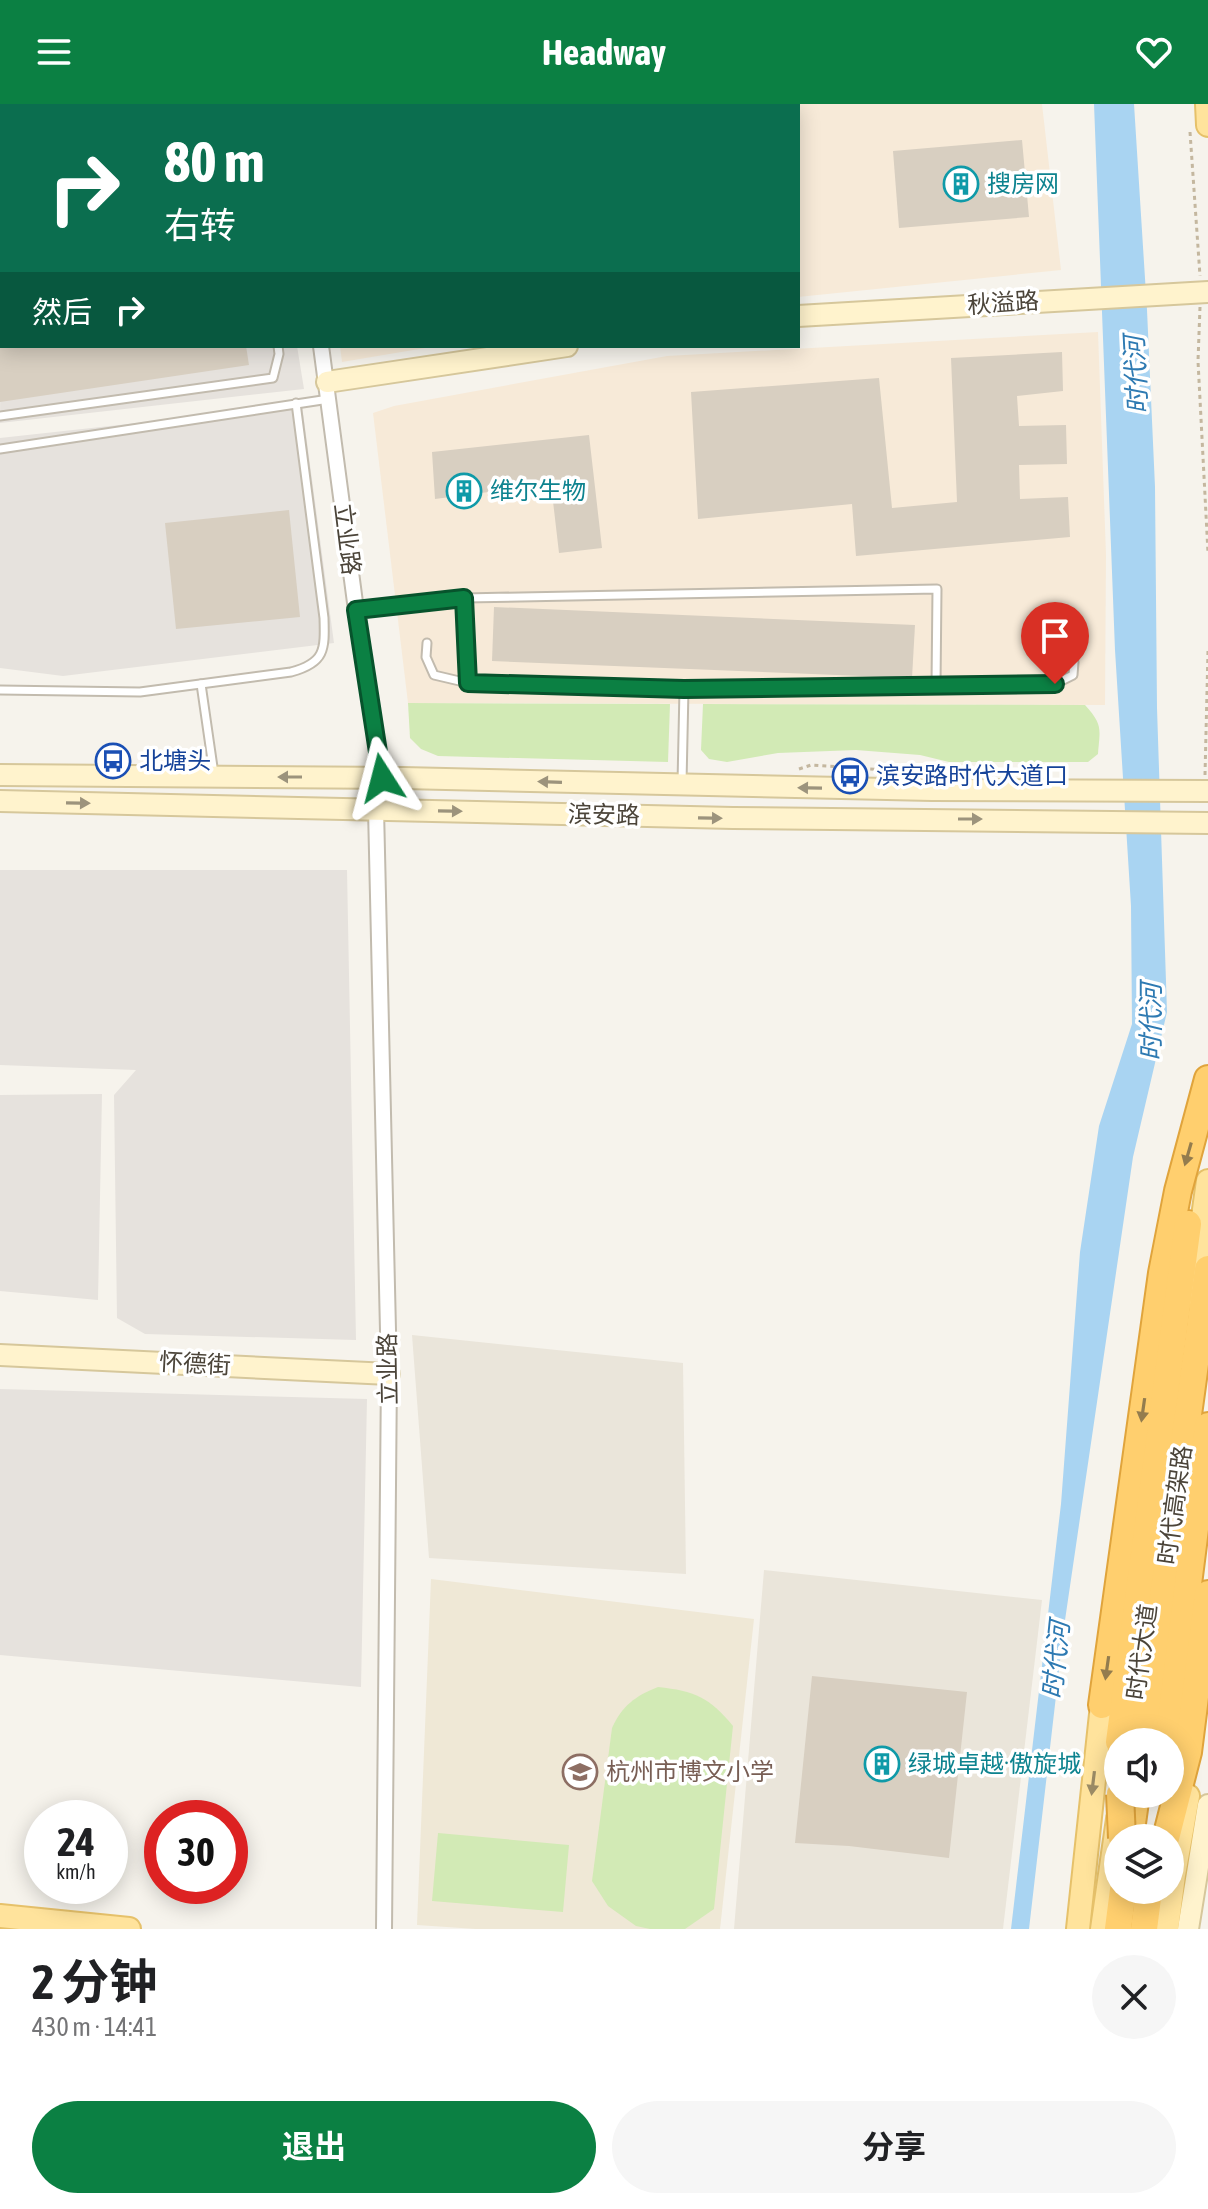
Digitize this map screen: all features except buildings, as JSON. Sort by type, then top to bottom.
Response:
[{"type":"highway","points":[[1102,1705],[1162,1273],[1178,1191],[1208,1079]]},
{"type":"highway","points":[[1121,1728],[1188,1224]]},
{"type":"highway","name":"时代高架路","points":[[1145,1728],[1208,1269]]},
{"type":"highway","name":"时代高架路","points":[[1170,1728],[1208,1426]]},
{"type":"highway","points":[[1170,1824],[1188,1752],[1208,1594]]},
{"type":"highway","points":[[1118,1929],[1121,1904]]},
{"type":"highway","points":[[1144,1929],[1150,1904]]},
{"type":"main road","points":[[1198,122],[1207,104]]},
{"type":"main road","name":"秋溢路","points":[[800,316],[1204,293]]},
{"type":"main road","points":[[328,390],[556,348]]},
{"type":"main road","name":"滨安路","points":[[0,775],[382,778],[932,790],[1206,791]]},
{"type":"main road","name":"滨安路","points":[[0,801],[733,818],[1208,823]]},
{"type":"main road","points":[[1188,1224],[1194,1195],[1208,1160]]},
{"type":"main road","name":"时代大道","points":[[1131,1728],[1208,1181]]},
{"type":"main road","name":"怀德街","points":[[0,1355],[389,1374]]},
{"type":"main road","name":"时代大道","points":[[1168,1824],[1208,1507]]},
{"type":"main road","points":[[1167,1929],[1208,1679]]},
{"type":"main road","points":[[1078,1929],[1102,1705]]},
{"type":"main road","points":[[1188,1929],[1208,1805]]},
{"type":"main road","points":[[1102,1929],[1119,1808]]},
{"type":"main road","points":[[1153,1904],[1155,1929]]},
{"type":"main road","points":[[0,1916],[129,1929]]},
{"type":"street","name":"立业路","points":[[321,348],[382,778]]},
{"type":"street","name":"立业路","points":[[376,809],[389,1374],[384,1929]]},
{"type":"lane","points":[[0,416],[273,378],[278,348]]},
{"type":"lane","points":[[0,449],[296,403],[328,390]]},
{"type":"lane","points":[[0,690],[140,692],[304,668],[318,659],[323,649],[324,618],[296,403]]},
{"type":"lane","points":[[356,610],[464,598],[937,589],[936,685]]},
{"type":"lane","points":[[464,598],[468,683]]},
{"type":"lane","points":[[427,643],[426,657],[434,675],[468,683],[684,689],[1055,684],[1073,675],[1074,662]]},
{"type":"lane","points":[[201,684],[214,776]]},
{"type":"lane","points":[[682,785],[684,689]]},
{"type":"path","points":[[1198,122],[1204,293],[1198,361],[1208,553]]},
{"type":"path","points":[[1206,791],[1208,651]]},
{"type":"shaded area","points":[[800,104],[1042,104],[1061,270],[800,297]]},
{"type":"shaded area","points":[[1098,332],[1106,555],[1105,705],[408,703],[373,413],[394,406],[667,356]]},
{"type":"shaded area","points":[[1,348],[297,348],[304,389],[0,423]]},
{"type":"shaded area","points":[[340,348],[425,348],[342,362]]},
{"type":"shaded area","points":[[302,405],[334,643],[63,676],[0,668],[0,438]]},
{"type":"shaded area","points":[[0,870],[347,870],[356,1340],[145,1334],[117,1318],[114,1095],[136,1070],[0,1065]]},
{"type":"shaded area","points":[[102,1094],[98,1300],[0,1291],[0,1095]]},
{"type":"shaded area","points":[[412,1335],[683,1363],[686,1574],[429,1558]]},
{"type":"shaded area","points":[[0,1389],[367,1399],[361,1687],[0,1655]]},
{"type":"shaded area","points":[[764,1570],[1042,1600],[1003,1929],[734,1929]]},
{"type":"shaded area","name":"杭州市博文小学","points":[[431,1579],[754,1619],[720,1929],[476,1929],[417,1925]]},
{"type":"green space","points":[[408,703],[670,704],[668,762],[438,756],[421,749],[410,738]]},
{"type":"green space","points":[[703,704],[1085,705],[1099,727],[1098,754],[1088,762],[949,762],[920,755],[856,750],[778,753],[727,762],[709,759],[701,750]]},
{"type":"green space","points":[[658,1687],[700,1697],[733,1726],[714,1909],[685,1929],[636,1926],[608,1906],[592,1881],[612,1728],[630,1703]]},
{"type":"green space","points":[[438,1833],[569,1845],[563,1912],[432,1901]]},
{"type":"water","name":"时代河","points":[[1094,104],[1134,104],[1155,487],[1157,708],[1167,1012],[1133,1157],[1064,1627],[1029,1929],[1011,1929],[1061,1504],[1080,1252],[1099,1126],[1132,1024],[1131,906],[1115,650]]},
{"type":"place","name":"搜房网","points":[[961,184]]},
{"type":"place","name":"维尔生物","points":[[464,491]]},
{"type":"place","name":"北塘头","points":[[113,761]]},
{"type":"place","name":"滨安路时代大道口","points":[[850,776]]},
{"type":"place","name":"绿城卓越·傲旋城","points":[[882,1764]]},
{"type":"place","name":"杭州市博文小学","points":[[580,1772]]},
{"type":"route","points":[[382,778],[356,610],[379,606],[464,598],[468,683],[684,689],[1055,684]]}]
